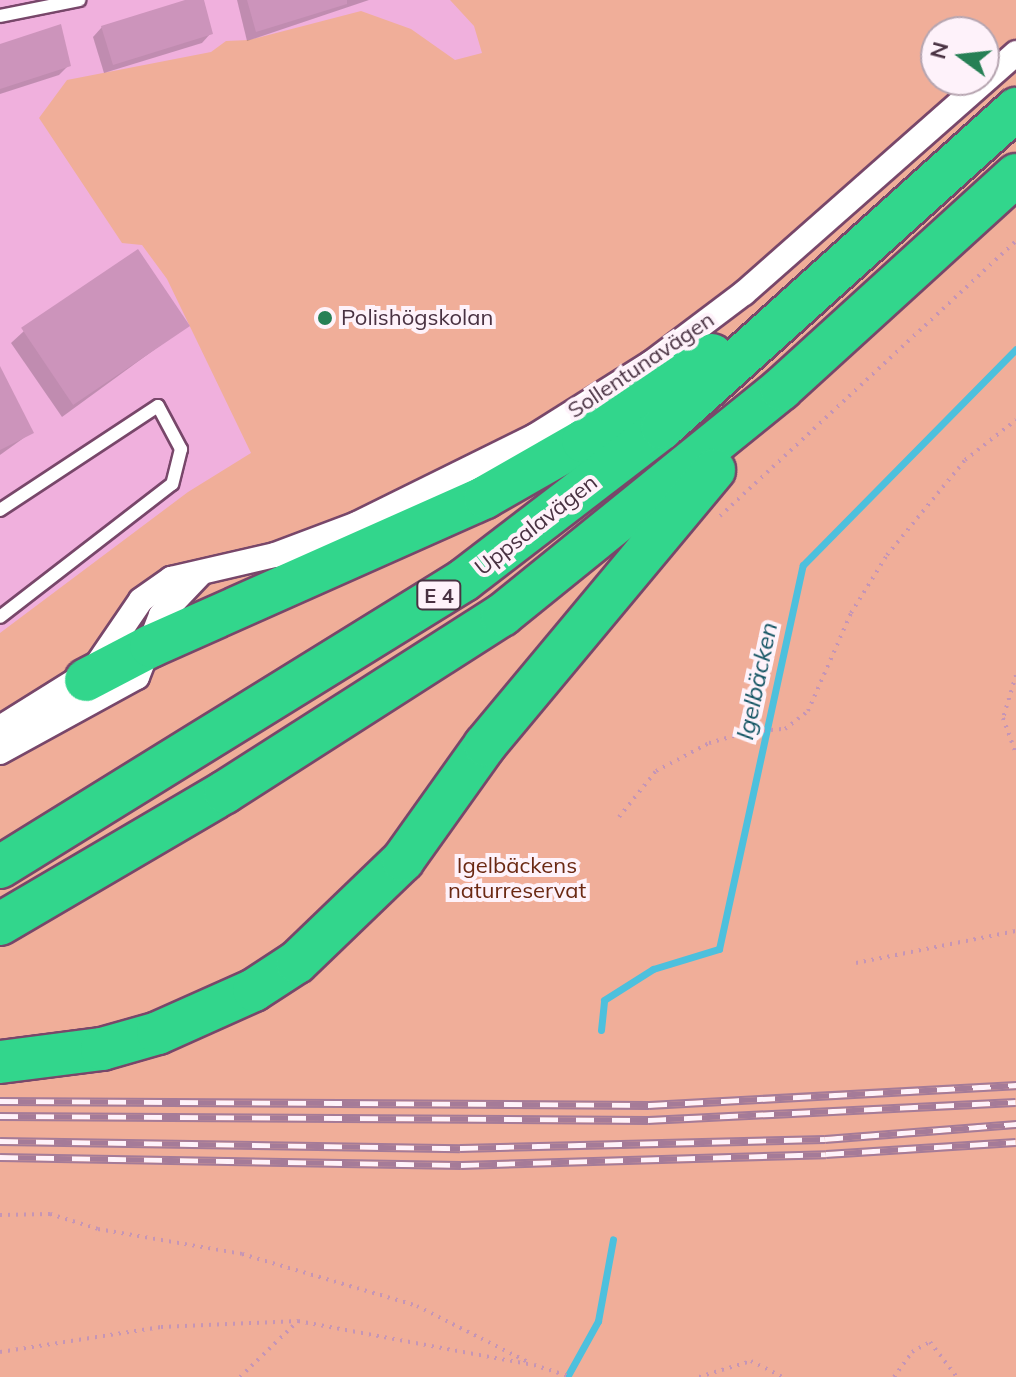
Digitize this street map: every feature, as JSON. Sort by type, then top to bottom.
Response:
[{"type":"highway","name":"Uppsalavägen","points":[[0,867],[464,580],[662,428],[841,271],[1016,109]]},
{"type":"highway","name":"E 4","points":[[0,924],[225,792],[502,615],[781,389],[1016,175]]},
{"type":"highway","points":[[86,680],[151,646],[485,497],[583,441],[841,271]]},
{"type":"highway","points":[[0,1062],[102,1049],[158,1033],[254,990],[307,953],[403,860],[485,745],[781,389]]},
{"type":"street","name":"Sollentunavägen","points":[[0,734],[86,680],[141,600],[171,579],[275,555],[357,524],[535,436],[651,363],[744,293],[1016,53]]},
{"type":"street","name":"Sollentunavägen","points":[[0,752],[137,677],[170,601],[202,572]]},
{"type":"lane","points":[[0,16],[79,0]]},
{"type":"lane","points":[[0,510],[158,406],[181,449],[172,484],[0,617]]},
{"type":"path","points":[[619,817],[656,771],[709,743],[747,732],[785,729],[808,711],[851,613],[887,555],[965,460],[1016,420]]},
{"type":"path","points":[[1016,675],[1003,718],[1016,753]]},
{"type":"path","points":[[856,963],[1016,931]]},
{"type":"path","points":[[0,1215],[50,1214],[109,1232],[242,1254],[417,1306],[534,1365]]},
{"type":"path","points":[[240,1377],[298,1321]]},
{"type":"path","points":[[0,1352],[161,1327],[298,1321],[534,1365],[557,1370],[570,1377]]},
{"type":"path","points":[[894,1377],[912,1352],[930,1342],[957,1377]]},
{"type":"path","points":[[699,1377],[751,1361],[782,1377]]},
{"type":"shaded area","name":"Polishögskolan","points":[[0,0],[995,0],[990,16],[920,16],[920,91],[0,702]]},
{"type":"green space","name":"Igelbäckens naturreservat","points":[[450,0],[1016,0],[1016,1377],[0,1377],[0,633],[188,492],[251,453],[167,279],[142,245],[122,243],[39,118],[67,80],[211,52],[226,41],[249,40],[361,11],[411,29],[455,60],[482,53],[474,26]]},
{"type":"building","points":[[185,0],[204,0],[213,34],[113,65],[101,26]]},
{"type":"building","points":[[247,0],[347,0],[347,4],[256,32]]},
{"type":"building","points":[[61,24],[71,66],[0,89],[0,44]]},
{"type":"building","points":[[138,249],[190,326],[73,405],[21,328]]},
{"type":"building","points":[[0,366],[34,433],[0,450]]},
{"type":"waterway","name":"Igelbäcken","points":[[601,1030],[604,1000],[653,969],[719,949],[803,565],[1016,349]]},
{"type":"waterway","name":"Igelbäcken","points":[[567,1377],[598,1321],[613,1239]]},
{"type":"railway","points":[[0,1101],[649,1105],[1016,1085]]},
{"type":"railway","points":[[0,1116],[648,1120],[1016,1102]]},
{"type":"railway","points":[[0,1141],[460,1148],[825,1139],[1016,1124]]},
{"type":"railway","points":[[0,1157],[461,1165],[826,1154],[1016,1142]]},
{"type":"place","name":"Polishögskolan","points":[[325,318]]}]
